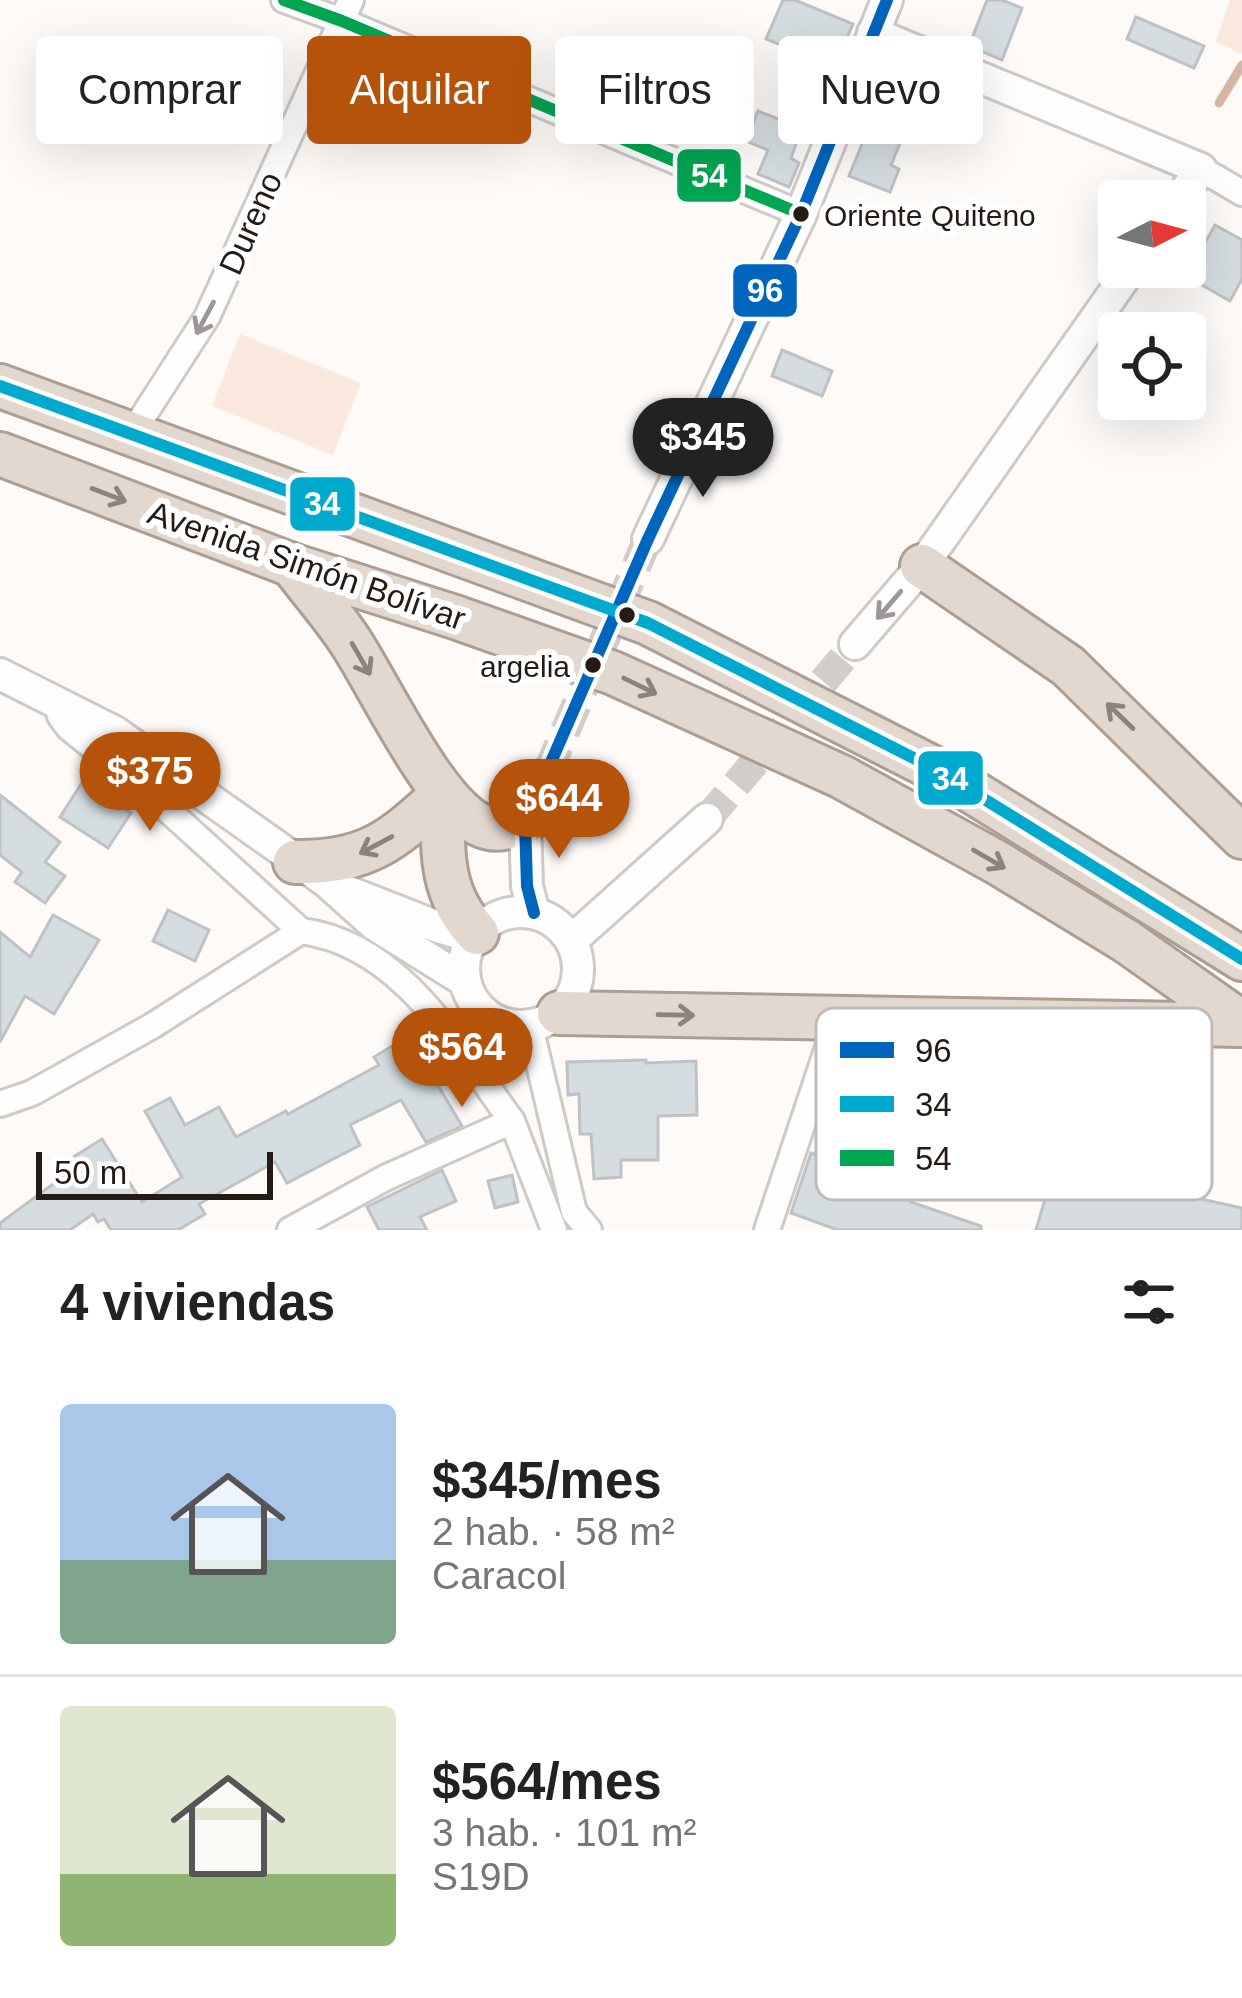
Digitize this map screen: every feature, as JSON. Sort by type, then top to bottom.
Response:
[{"type":"highway","name":"Avenida Simón Bolívar","points":[[0,386],[648,623],[939,771],[1242,959]]},
{"type":"highway","name":"Avenida Simón Bolívar","points":[[0,454],[292,565],[614,673],[842,777],[1126,941],[1242,1024]]},
{"type":"highway","points":[[292,565],[349,639],[443,794],[488,828],[525,822]]},
{"type":"highway","points":[[922,566],[1068,665],[1242,837]]},
{"type":"highway","points":[[310,872],[326,862],[350,859],[383,844],[443,794]]},
{"type":"highway","points":[[443,794],[446,879],[454,903],[475,936]]},
{"type":"highway","points":[[544,1020],[816,1017]]},
{"type":"highway","points":[[1212,1023],[1242,1024]]},
{"type":"street","points":[[284,0],[346,11],[801,214]]},
{"type":"street","points":[[647,539],[801,214],[887,0]]},
{"type":"street","name":"Dureno","points":[[131,435],[207,316],[346,11]]},
{"type":"street","points":[[873,33],[1201,169],[1242,193]]},
{"type":"street","points":[[1193,180],[1201,169]]},
{"type":"street","points":[[855,644],[922,566],[1117,288]]},
{"type":"street","points":[[0,674],[115,732],[310,872],[375,925],[465,981]]},
{"type":"street","points":[[56,702],[69,728],[139,784],[301,932]]},
{"type":"street","points":[[535,913],[527,886],[525,822],[547,773]]},
{"type":"street","points":[[571,941],[706,818]]},
{"type":"street","points":[[310,872],[438,927],[475,936]]},
{"type":"street","points":[[535,913],[549,919],[571,941],[578,980],[567,1004],[544,1020],[512,1026],[496,1021],[471,997],[464,964],[475,936],[489,922],[503,914],[535,913]]},
{"type":"street","points":[[0,1104],[32,1093],[152,1026],[301,932],[327,934],[362,951],[414,991],[441,1022],[512,1121],[554,1230]]},
{"type":"street","points":[[544,1020],[574,1212],[589,1230]]},
{"type":"street","points":[[767,1230],[816,1083]]},
{"type":"street","points":[[290,1230],[385,1178],[512,1121]]},
{"type":"shaded area","points":[[1230,0],[1242,0],[1242,54],[1216,42]]},
{"type":"shaded area","points":[[240,334],[361,383],[333,455],[212,406]]},
{"type":"building","points":[[783,0],[795,0],[853,24],[848,36],[778,36],[778,44],[766,39]]},
{"type":"building","points":[[987,0],[1022,8],[1002,60],[983,52],[983,36],[973,36]]},
{"type":"building","points":[[1136,17],[1204,46],[1194,68],[1127,39]]},
{"type":"building","points":[[758,111],[778,119],[778,144],[796,144],[791,158],[799,163],[789,187],[758,174],[768,150],[753,144]]},
{"type":"building","points":[[862,144],[900,144],[891,165],[899,169],[890,192],[849,176]]},
{"type":"building","points":[[1215,225],[1242,240],[1242,279],[1230,301],[1206,287],[1206,241]]},
{"type":"building","points":[[782,350],[832,371],[822,396],[772,376]]},
{"type":"building","points":[[83,781],[131,813],[108,848],[60,817]]},
{"type":"building","points":[[0,795],[60,842],[45,862],[65,876],[45,903],[15,882],[22,872],[0,855]]},
{"type":"building","points":[[168,910],[209,930],[195,961],[153,941]]},
{"type":"building","points":[[53,915],[99,940],[54,1014],[25,996],[0,1042],[0,932],[30,957]]},
{"type":"building","points":[[409,1036],[462,1126],[426,1142],[401,1100],[350,1125],[360,1145],[287,1183],[275,1162],[199,1204],[205,1214],[178,1230],[111,1230],[93,1214],[70,1230],[0,1230],[0,1223],[68,1173],[62,1164],[102,1139],[142,1202],[182,1177],[145,1111],[170,1098],[185,1125],[219,1107],[236,1137],[379,1065],[374,1057]]},
{"type":"building","points":[[696,1061],[697,1115],[658,1116],[658,1160],[621,1160],[621,1177],[594,1179],[591,1134],[580,1134],[579,1094],[568,1095],[567,1062]]},
{"type":"building","points":[[811,1153],[816,1155],[816,1200],[912,1200],[981,1226],[981,1230],[838,1230],[791,1213]]},
{"type":"building","points":[[442,1170],[456,1201],[420,1217],[427,1230],[379,1230],[367,1207]]},
{"type":"building","points":[[512,1175],[518,1202],[495,1208],[488,1181]]},
{"type":"building","points":[[1045,1200],[1206,1200],[1242,1208],[1242,1230],[1036,1230]]},
{"type":"waterway","points":[[1219,103],[1242,65]]},
{"type":"tunnel","points":[[547,773],[648,539]]},
{"type":"tunnel","points":[[707,819],[855,644]]},
{"type":"transit line","name":"54","points":[[284,0],[801,214]]},
{"type":"transit line","name":"96","points":[[534,913],[527,886],[525,822],[648,539],[801,214],[887,0]]},
{"type":"transit line","name":"34","points":[[0,386],[648,623],[939,771],[1242,959]]},
{"type":"place","name":"Oriente Quiteno","points":[[801,214]]},
{"type":"place","name":"argelia","points":[[593,665]]}]
